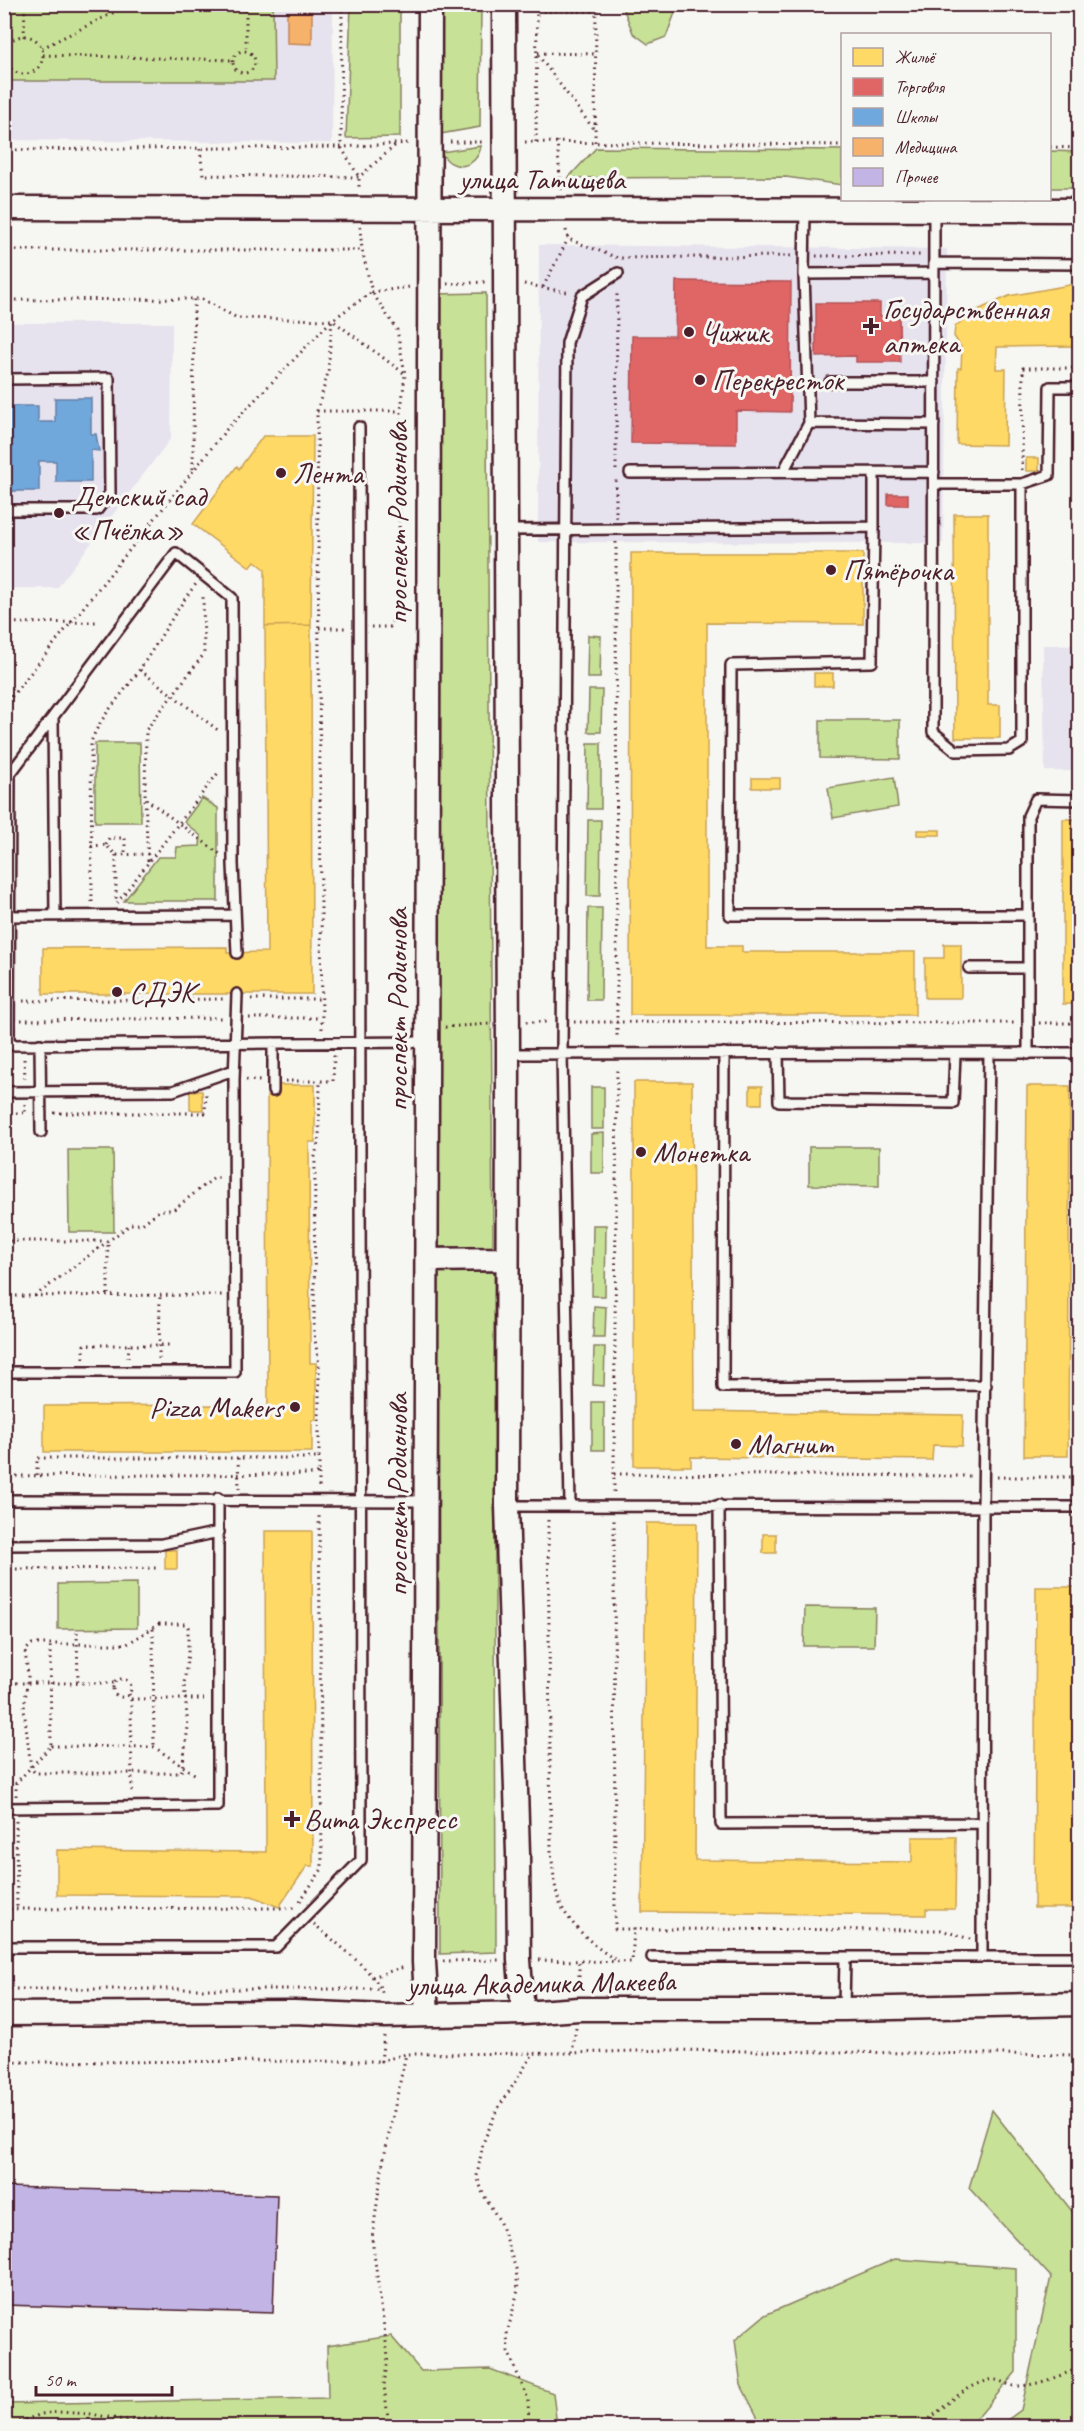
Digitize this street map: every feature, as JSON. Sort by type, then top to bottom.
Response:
[{"type":"street","name":"проспект Родионова","points":[[427,2014],[424,1950],[430,4]]},
{"type":"street","points":[[504,4],[508,1054],[507,1506],[518,1841],[519,1960],[523,2013]]},
{"type":"street","name":"улица Татищева","points":[[4,208],[805,210],[934,209],[987,205],[1080,210]]},
{"type":"street","points":[[427,1260],[507,1259]]},
{"type":"street","name":"улица Академика Макеева","points":[[4,2014],[294,2012],[385,2016],[523,2013],[579,2009],[844,2009],[1080,2004]]},
{"type":"lane","points":[[934,209],[933,732],[956,751],[1009,750],[1022,742],[1022,484]]},
{"type":"lane","points":[[783,472],[809,423],[804,274],[805,210]]},
{"type":"lane","points":[[934,259],[1080,264]]},
{"type":"lane","points":[[570,1506],[562,1053],[567,343],[582,296],[618,273]]},
{"type":"lane","points":[[804,274],[934,273]]},
{"type":"lane","points":[[4,379],[108,378],[110,482],[110,493],[97,510],[4,510]]},
{"type":"lane","points":[[830,381],[934,381]]},
{"type":"lane","points":[[934,484],[1022,484],[1049,475],[1050,387],[1080,387]]},
{"type":"lane","points":[[809,423],[934,424]]},
{"type":"lane","points":[[4,1947],[276,1947],[361,1860],[359,427]]},
{"type":"lane","points":[[630,472],[934,472]]},
{"type":"lane","points":[[874,472],[872,662],[731,665],[730,915],[1027,915]]},
{"type":"lane","points":[[506,530],[874,527]]},
{"type":"lane","points":[[237,953],[233,864],[232,598],[176,553],[10,774],[7,1045],[427,1042]]},
{"type":"lane","points":[[53,718],[55,916]]},
{"type":"lane","points":[[1028,1054],[1028,816],[1036,799],[1080,800]]},
{"type":"lane","points":[[7,916],[234,915]]},
{"type":"lane","points":[[969,968],[1027,968]]},
{"type":"lane","points":[[4,1372],[235,1372],[234,1070],[237,1043],[237,997]]},
{"type":"lane","points":[[273,1043],[273,1091]]},
{"type":"lane","points":[[40,1044],[41,1132]]},
{"type":"lane","points":[[724,1053],[723,1387],[986,1385]]},
{"type":"lane","points":[[778,1053],[779,1101],[942,1103],[953,1103],[955,1054]]},
{"type":"lane","points":[[508,1054],[1080,1053]]},
{"type":"lane","points":[[982,1957],[983,1507],[989,1054]]},
{"type":"lane","points":[[4,1092],[173,1090],[234,1070]]},
{"type":"lane","points":[[4,1808],[218,1806],[218,1498]]},
{"type":"lane","points":[[4,1500],[239,1498],[427,1501]]},
{"type":"lane","points":[[719,1504],[720,1824],[981,1823]]},
{"type":"lane","points":[[507,1506],[719,1504],[1080,1507]]},
{"type":"lane","points":[[4,1545],[162,1544],[219,1532]]},
{"type":"lane","points":[[652,1957],[1080,1957]]},
{"type":"lane","points":[[844,2009],[845,1957]]},
{"type":"path","points":[[24,36],[25,4]]},
{"type":"path","points":[[42,48],[131,4]]},
{"type":"path","points":[[246,4],[246,50]]},
{"type":"path","points":[[341,147],[342,4]]},
{"type":"path","points":[[536,142],[537,4]]},
{"type":"path","points":[[595,142],[596,11],[598,4]]},
{"type":"path","points":[[537,11],[596,11]]},
{"type":"path","points":[[24,36],[34,39],[42,48],[44,55],[41,65],[36,71],[22,75],[9,67],[5,57],[8,46],[13,40],[24,36]]},
{"type":"path","points":[[246,50],[254,56],[256,63],[253,70],[247,73],[240,72],[234,67],[233,60],[236,54],[246,50]]},
{"type":"path","points":[[537,53],[596,54]]},
{"type":"path","points":[[537,53],[595,131]]},
{"type":"path","points":[[44,55],[233,60]]},
{"type":"path","points":[[543,287],[568,239],[562,210],[557,141]]},
{"type":"path","points":[[200,149],[203,175],[359,177],[397,144]]},
{"type":"path","points":[[1051,147],[1080,147]]},
{"type":"path","points":[[568,239],[618,258],[805,256],[934,259]]},
{"type":"path","points":[[4,250],[362,250]]},
{"type":"path","points":[[614,1474],[618,258]]},
{"type":"path","points":[[320,628],[390,627],[398,606],[401,411],[405,374],[397,330],[372,292]]},
{"type":"path","points":[[193,471],[194,299]]},
{"type":"path","points":[[4,300],[202,299],[237,318],[332,320],[405,374]]},
{"type":"path","points":[[4,706],[226,430],[332,320]]},
{"type":"path","points":[[1023,459],[1023,368],[1080,368]]},
{"type":"path","points":[[317,411],[401,411]]},
{"type":"path","points":[[92,915],[90,742],[96,728],[140,670],[177,608],[202,575]]},
{"type":"path","points":[[148,863],[145,798],[146,730],[204,654],[203,592],[194,586]]},
{"type":"path","points":[[4,623],[98,622]]},
{"type":"path","points":[[140,670],[222,733]]},
{"type":"path","points":[[4,685],[11,698]]},
{"type":"path","points":[[91,846],[106,845],[116,855],[116,904],[222,768]]},
{"type":"path","points":[[145,798],[233,864]]},
{"type":"path","points":[[106,845],[109,838],[125,838],[125,855]]},
{"type":"path","points":[[116,855],[148,854]]},
{"type":"path","points":[[25,1113],[23,1000],[237,997],[321,999]]},
{"type":"path","points":[[9,1020],[321,1018]]},
{"type":"path","points":[[617,1022],[1080,1023]]},
{"type":"path","points":[[9,1383],[7,1476],[319,1474],[319,1365],[314,1333],[315,1156],[319,1139],[320,1082],[333,1082],[334,1043]]},
{"type":"path","points":[[35,1296],[131,1224],[142,1224],[160,1210],[173,1210],[214,1178],[234,1178]]},
{"type":"path","points":[[4,1241],[108,1241]]},
{"type":"path","points":[[108,1241],[108,1295]]},
{"type":"path","points":[[159,1372],[160,1295]]},
{"type":"path","points":[[4,1296],[235,1295]]},
{"type":"path","points":[[84,1372],[84,1345],[170,1345]]},
{"type":"path","points":[[37,1476],[36,1458],[319,1458]]},
{"type":"path","points":[[238,1458],[239,1498]]},
{"type":"path","points":[[548,1506],[551,1852],[558,1900],[577,1927],[605,1954],[620,1961]]},
{"type":"path","points":[[296,1908],[322,1869],[319,1512]]},
{"type":"path","points":[[4,1569],[160,1568]]},
{"type":"path","points":[[159,1624],[185,1624],[188,1627],[184,1699],[188,1727],[183,1766],[179,1773],[35,1773],[31,1768],[24,1709],[27,1683],[25,1651],[32,1644],[127,1644],[153,1627],[159,1624]]},
{"type":"path","points":[[153,1627],[154,1747]]},
{"type":"path","points":[[77,1632],[78,1683]]},
{"type":"path","points":[[17,1909],[16,1783],[51,1746],[50,1644]]},
{"type":"path","points":[[4,1683],[114,1683],[120,1679],[129,1682],[131,1688],[129,1694],[131,1699],[132,1807]]},
{"type":"path","points":[[114,1683],[113,1689],[116,1695],[123,1697],[129,1694]]},
{"type":"path","points":[[131,1699],[218,1699]]},
{"type":"path","points":[[51,1746],[154,1747],[196,1775]]},
{"type":"path","points":[[4,1909],[296,1908],[382,1989],[385,2016],[381,2061]]},
{"type":"path","points":[[634,1929],[941,1930],[982,1943]]},
{"type":"path","points":[[572,2053],[579,2009],[579,1960]]},
{"type":"path","points":[[4,1989],[382,1989]]},
{"type":"path","points":[[4,2062],[381,2061],[406,2054],[679,2050],[1080,2055]]},
{"type":"path","points":[[529,2427],[528,2399],[508,2351],[507,2334],[518,2290],[516,2269],[499,2220],[483,2194],[477,2176],[483,2143],[497,2110],[534,2053]]},
{"type":"path","points":[[388,2427],[384,2385],[388,2357],[372,2239],[383,2162],[406,2054]]},
{"type":"path","points":[[920,2427],[946,2402],[972,2386],[993,2379],[1020,2386],[1041,2382],[1080,2368]]},
{"type":"path","points":[[8,2427],[42,2414],[59,2412],[91,2414],[124,2420],[157,2418],[208,2427]]},
{"type":"shaded area","points":[[5,5],[333,5],[332,143],[5,140]]},
{"type":"shaded area","points":[[539,245],[947,249],[943,543],[538,542]]},
{"type":"shaded area","name":"Детский сад «Пчёлка»","points":[[4,323],[172,323],[171,438],[57,588],[5,588]]},
{"type":"shaded area","points":[[1043,645],[1079,645],[1079,771],[1045,771]]},
{"type":"green space","points":[[4,5],[273,5],[274,81],[5,81]]},
{"type":"green space","points":[[351,5],[400,5],[400,137],[346,138]]},
{"type":"green space","points":[[440,5],[481,5],[480,127],[440,134]]},
{"type":"green space","points":[[622,5],[654,5],[654,10],[676,10],[666,37],[648,44],[633,33]]},
{"type":"green space","points":[[481,146],[475,160],[464,166],[451,163],[441,152]]},
{"type":"green space","points":[[596,148],[841,150],[841,185],[786,177],[568,178]]},
{"type":"green space","points":[[1051,151],[1079,152],[1079,188],[1051,188]]},
{"type":"green space","points":[[486,293],[493,1247],[438,1247],[434,294]]},
{"type":"green space","points":[[588,635],[601,636],[600,678],[587,678]]},
{"type":"green space","points":[[589,690],[602,690],[601,732],[588,732]]},
{"type":"green space","points":[[820,720],[900,720],[900,759],[820,758]]},
{"type":"green space","points":[[95,743],[140,743],[141,822],[95,822]]},
{"type":"green space","points":[[588,743],[601,743],[601,809],[587,809]]},
{"type":"green space","points":[[894,777],[898,807],[833,818],[828,788]]},
{"type":"green space","points":[[202,798],[218,808],[218,901],[124,901],[158,857],[176,857],[177,847],[200,846],[201,836],[184,822]]},
{"type":"green space","points":[[588,820],[601,820],[600,896],[587,896]]},
{"type":"green space","points":[[588,908],[602,908],[601,1000],[587,1000]]},
{"type":"green space","points":[[591,1087],[604,1087],[604,1129],[591,1129]]},
{"type":"green space","points":[[604,1133],[604,1173],[591,1173],[591,1134]]},
{"type":"green space","points":[[809,1147],[879,1147],[879,1186],[809,1185]]},
{"type":"green space","points":[[68,1150],[113,1150],[114,1232],[69,1232]]},
{"type":"green space","points":[[593,1225],[606,1225],[605,1296],[592,1296]]},
{"type":"green space","points":[[438,1272],[494,1272],[496,1952],[440,1954]]},
{"type":"green space","points":[[594,1306],[606,1307],[605,1337],[593,1337]]},
{"type":"green space","points":[[594,1347],[605,1347],[604,1386],[593,1385]]},
{"type":"green space","points":[[592,1402],[604,1402],[604,1450],[592,1450]]},
{"type":"green space","points":[[137,1583],[137,1628],[58,1629],[58,1584]]},
{"type":"green space","points":[[805,1607],[875,1608],[874,1646],[804,1646]]},
{"type":"green space","points":[[992,2110],[1079,2220],[1079,2426],[999,2426],[1021,2410],[1051,2277],[969,2188]]},
{"type":"green space","points":[[895,2259],[1016,2268],[1016,2372],[980,2415],[966,2426],[762,2426],[741,2385],[735,2340],[765,2315]]},
{"type":"green space","points":[[391,2336],[421,2371],[490,2369],[553,2393],[557,2426],[5,2426],[5,2404],[328,2398],[327,2346]]},
{"type":"building: Жильё","points":[[1080,284],[1080,346],[997,347],[996,369],[1006,369],[1005,445],[957,444],[958,368],[961,368],[962,349],[954,336],[955,327],[969,314],[1009,296]]},
{"type":"building: Жильё","points":[[263,436],[313,436],[311,625],[265,626],[265,569],[255,561],[250,567],[193,524]]},
{"type":"building: Жильё","points":[[1026,458],[1039,458],[1039,471],[1026,471]]},
{"type":"building: Жильё","points":[[954,514],[988,514],[988,705],[1000,705],[1000,738],[955,738]]},
{"type":"building: Жильё","points":[[631,553],[863,553],[863,624],[707,623],[707,946],[742,946],[742,952],[915,952],[915,1015],[630,1015]]},
{"type":"building: Жильё","points":[[311,625],[312,994],[43,994],[43,948],[227,947],[227,953],[267,952],[265,626]]},
{"type":"building: Жильё","points":[[814,673],[833,673],[833,686],[814,686]]},
{"type":"building: Жильё","points":[[752,778],[780,778],[780,788],[752,788]]},
{"type":"building: Жильё","points":[[1063,819],[1080,819],[1080,1004],[1063,1004]]},
{"type":"building: Жильё","points":[[917,830],[940,830],[940,835],[917,835]]},
{"type":"building: Жильё","points":[[944,944],[961,944],[961,998],[925,998],[925,958],[944,958]]},
{"type":"building: Жильё","points":[[634,1082],[692,1082],[694,1411],[963,1415],[962,1446],[933,1445],[932,1460],[691,1457],[691,1466],[634,1466]]},
{"type":"building: Жильё","points":[[278,1085],[315,1085],[315,1142],[309,1142],[310,1363],[316,1363],[316,1420],[312,1420],[312,1452],[44,1452],[44,1406],[227,1405],[227,1410],[268,1410],[267,1096],[278,1096]]},
{"type":"building: Жильё","points":[[750,1086],[762,1086],[762,1104],[750,1104]]},
{"type":"building: Жильё","points":[[1027,1086],[1070,1086],[1068,1456],[1024,1456]]},
{"type":"building: Жильё","points":[[190,1091],[202,1091],[203,1110],[190,1110]]},
{"type":"building: Жильё","points":[[646,1523],[697,1523],[695,1860],[912,1862],[912,1837],[956,1837],[955,1909],[926,1909],[926,1915],[642,1912]]},
{"type":"building: Жильё","points":[[265,1531],[312,1531],[313,1866],[307,1866],[279,1907],[252,1896],[57,1895],[57,1850],[266,1852]]},
{"type":"building: Жильё","points":[[763,1534],[776,1534],[776,1553],[763,1553]]},
{"type":"building: Жильё","points":[[165,1550],[177,1550],[177,1569],[165,1569]]},
{"type":"building: Жильё","points":[[1036,1587],[1079,1587],[1078,1908],[1034,1908]]},
{"type":"building: Торговля","points":[[676,281],[791,282],[790,412],[736,411],[736,444],[631,443],[632,336],[675,336]]},
{"type":"building: Торговля","points":[[816,303],[880,303],[880,316],[899,316],[900,362],[856,362],[856,356],[816,357]]},
{"type":"building: Торговля","points":[[888,494],[908,494],[908,505],[888,505]]},
{"type":"building: Школы","points":[[55,398],[91,398],[91,434],[96,434],[99,451],[91,450],[91,482],[56,482],[56,461],[39,461],[39,491],[4,491],[4,406],[38,406],[38,422],[55,422]]},
{"type":"building: Медицина","points":[[287,12],[312,12],[312,44],[287,43]]},
{"type":"building: Прочее","points":[[6,2187],[277,2195],[273,2313],[4,2305]]},
{"type":"place","name":"Государственная аптека","points":[[871,326]]},
{"type":"place","name":"Чижик","points":[[689,332]]},
{"type":"place","name":"Перекресток","points":[[700,380]]},
{"type":"place","name":"Лента","points":[[281,473]]},
{"type":"place","name":"Детский сад «Пчёлка»","points":[[59,513]]},
{"type":"place","name":"Пятёрочка","points":[[831,570]]},
{"type":"place","name":"СДЭК","points":[[117,992]]},
{"type":"place","name":"Монетка","points":[[641,1152]]},
{"type":"place","name":"Pizza Makers","points":[[295,1407]]},
{"type":"place","name":"Магнит","points":[[736,1444]]},
{"type":"place","name":"Вита Экспресс","points":[[292,1819]]}]
